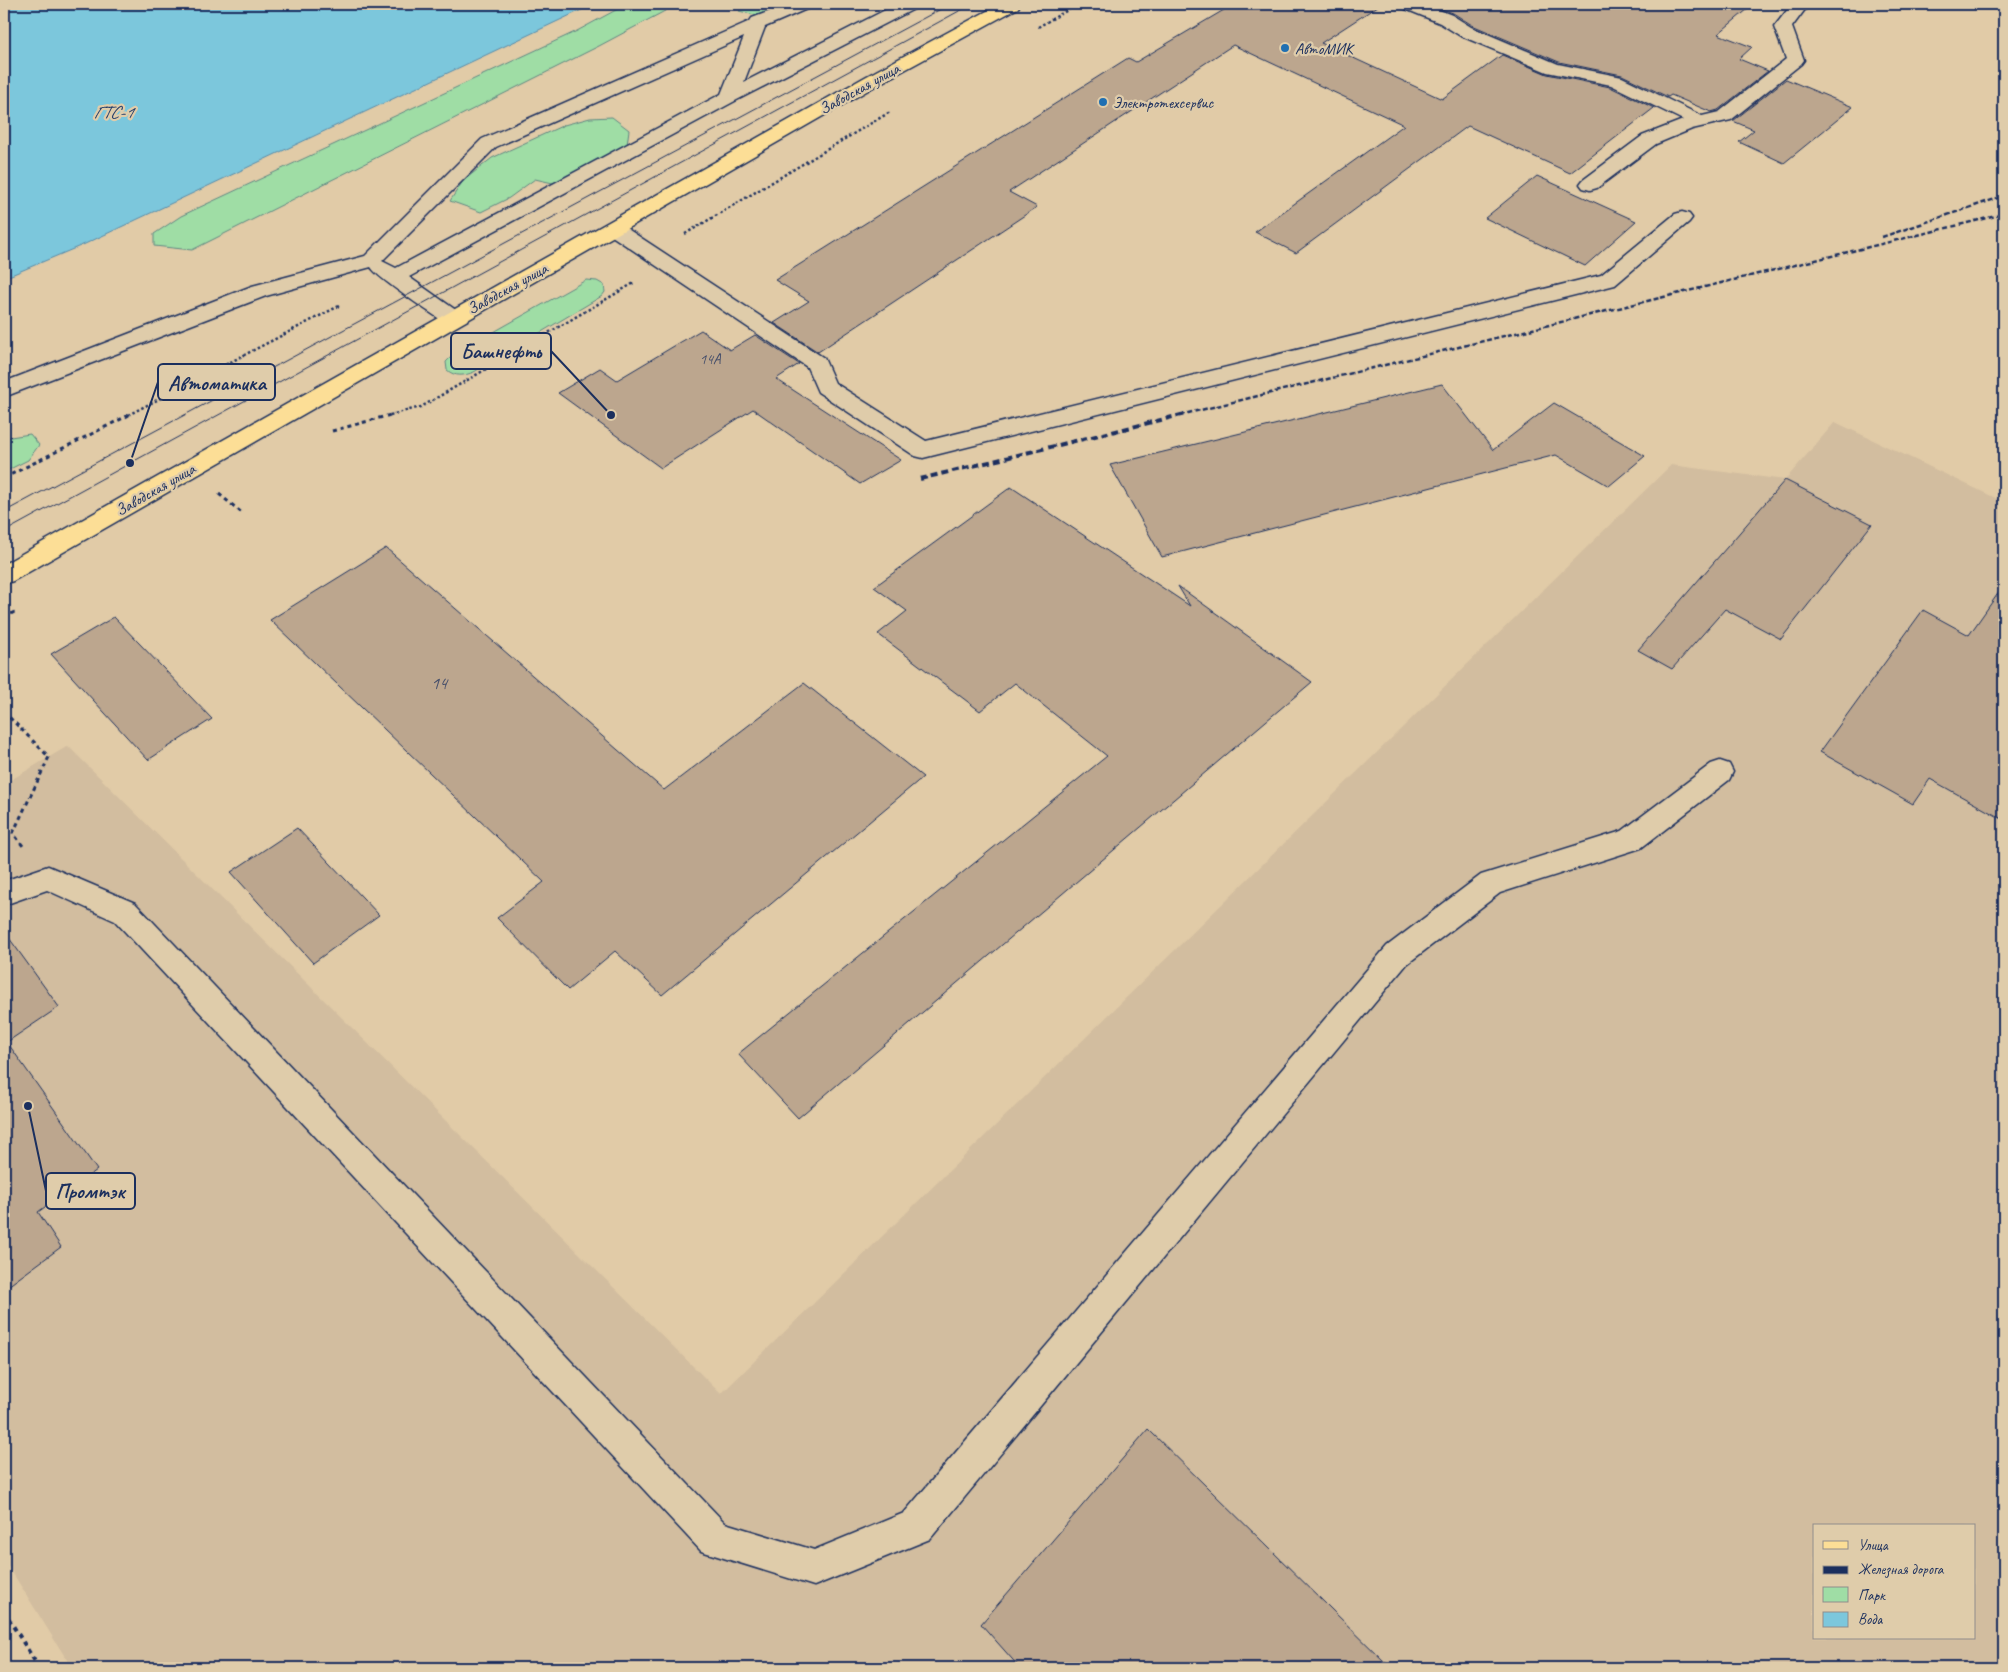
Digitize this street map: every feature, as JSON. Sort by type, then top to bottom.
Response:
[{"type":"main road","name":"Заводская улица","points":[[4,575],[871,81],[1012,4]]},
{"type":"lane","points":[[4,390],[259,291],[372,260],[489,143],[758,22],[803,4]]},
{"type":"lane","points":[[394,277],[729,97],[910,4]]},
{"type":"lane","points":[[1409,4],[1446,19],[1465,32],[1553,68],[1616,81],[1701,122]]},
{"type":"lane","points":[[1590,184],[1649,140],[1686,125],[1725,116],[1795,60],[1783,27],[1800,4]]},
{"type":"lane","points":[[729,97],[758,22]]},
{"type":"lane","points":[[613,228],[816,363],[826,387],[923,450],[1608,280],[1682,218]]},
{"type":"lane","points":[[372,260],[453,318]]},
{"type":"lane","points":[[4,893],[48,878],[126,912],[714,1538],[814,1568],[917,1526],[1397,955],[1491,884],[1631,840],[1720,772]]},
{"type":"path","points":[[1036,28],[1078,4]]},
{"type":"path","points":[[330,432],[421,407],[647,275],[687,232],[892,111]]},
{"type":"path","points":[[4,478],[232,363],[394,277]]},
{"type":"path","points":[[218,494],[242,513]]},
{"type":"path","points":[[4,712],[49,757],[13,833],[48,878]]},
{"type":"path","points":[[4,1612],[39,1668]]},
{"type":"shaded area","points":[[1835,422],[2004,502],[2004,1668],[72,1668],[4,1559],[4,784],[68,746],[721,1394],[1671,465],[1785,480]]},
{"type":"green space","points":[[627,4],[678,4],[599,46],[192,250],[154,246],[154,234],[181,216],[577,31]]},
{"type":"green space","points":[[746,4],[785,4],[759,16],[739,11]]},
{"type":"green space","points":[[612,117],[629,130],[627,145],[557,184],[535,179],[509,198],[481,212],[450,201],[463,181],[492,158],[564,125],[590,118]]},
{"type":"green space","points":[[586,280],[597,281],[604,285],[605,292],[602,296],[474,372],[460,375],[453,374],[447,370],[446,362],[453,355]]},
{"type":"green space","points":[[30,434],[39,445],[28,460],[4,472],[4,438]]},
{"type":"water","name":"ГТС-1","points":[[4,4],[594,4],[85,244],[4,278]]},
{"type":"building","points":[[1234,4],[1381,4],[1321,43],[1442,99],[1502,55],[1547,74],[1610,87],[1654,108],[1570,173],[1468,126],[1296,253],[1255,232],[1404,125],[1233,45],[1009,192],[1037,207],[818,352],[774,323],[809,301],[775,280],[1128,58],[1136,62]]},
{"type":"building","points":[[1428,4],[1754,4],[1718,34],[1752,47],[1739,59],[1768,71],[1718,110],[1711,112],[1671,95],[1668,97],[1622,75],[1559,62],[1472,25],[1453,13]]},
{"type":"building","points":[[1786,79],[1853,107],[1784,163],[1739,142],[1754,130],[1733,121]]},
{"type":"building","points":[[1537,176],[1636,221],[1585,266],[1485,218]]},
{"type":"building","points":[[701,330],[730,350],[755,335],[799,364],[776,379],[901,460],[860,484],[753,409],[661,468],[558,393],[600,368],[617,380]]},
{"type":"building","points":[[1442,384],[1493,450],[1554,403],[1645,456],[1609,486],[1556,455],[1162,557],[1110,465]]},
{"type":"building","points":[[1785,480],[1872,524],[1781,639],[1725,609],[1672,669],[1638,650]]},
{"type":"building","points":[[1011,487],[1190,606],[1178,586],[1312,682],[798,1118],[738,1054],[1107,756],[1015,683],[980,711],[878,634],[907,611],[874,587]]},
{"type":"building","points":[[386,548],[664,790],[804,683],[923,777],[662,995],[615,951],[568,990],[497,918],[544,882],[270,620]]},
{"type":"building","points":[[2004,585],[2004,820],[1930,779],[1913,804],[1820,752],[1923,610],[1969,635]]},
{"type":"building","points":[[114,617],[212,719],[148,760],[51,654]]},
{"type":"building","points":[[297,828],[379,915],[313,963],[231,872]]},
{"type":"building","points":[[4,931],[59,1007],[7,1042],[97,1170],[38,1212],[61,1247],[4,1289]]},
{"type":"building","points":[[1148,1429],[1391,1668],[1020,1668],[981,1624]]},
{"type":"tram line","points":[[4,512],[950,4]]},
{"type":"tram line","points":[[4,532],[972,4]]},
{"type":"railway","points":[[1882,237],[2004,196]]},
{"type":"railway","points":[[1180,415],[2004,214]]},
{"type":"railway","points":[[920,479],[1185,414]]},
{"type":"place","name":"АвтоМИК","points":[[1285,48]]},
{"type":"place","name":"Электротехсервис","points":[[1103,102]]},
{"type":"place","name":"Башнефть","points":[[611,415]]},
{"type":"place","name":"Автоматика","points":[[130,463]]},
{"type":"place","name":"Промтэк","points":[[28,1106]]}]
